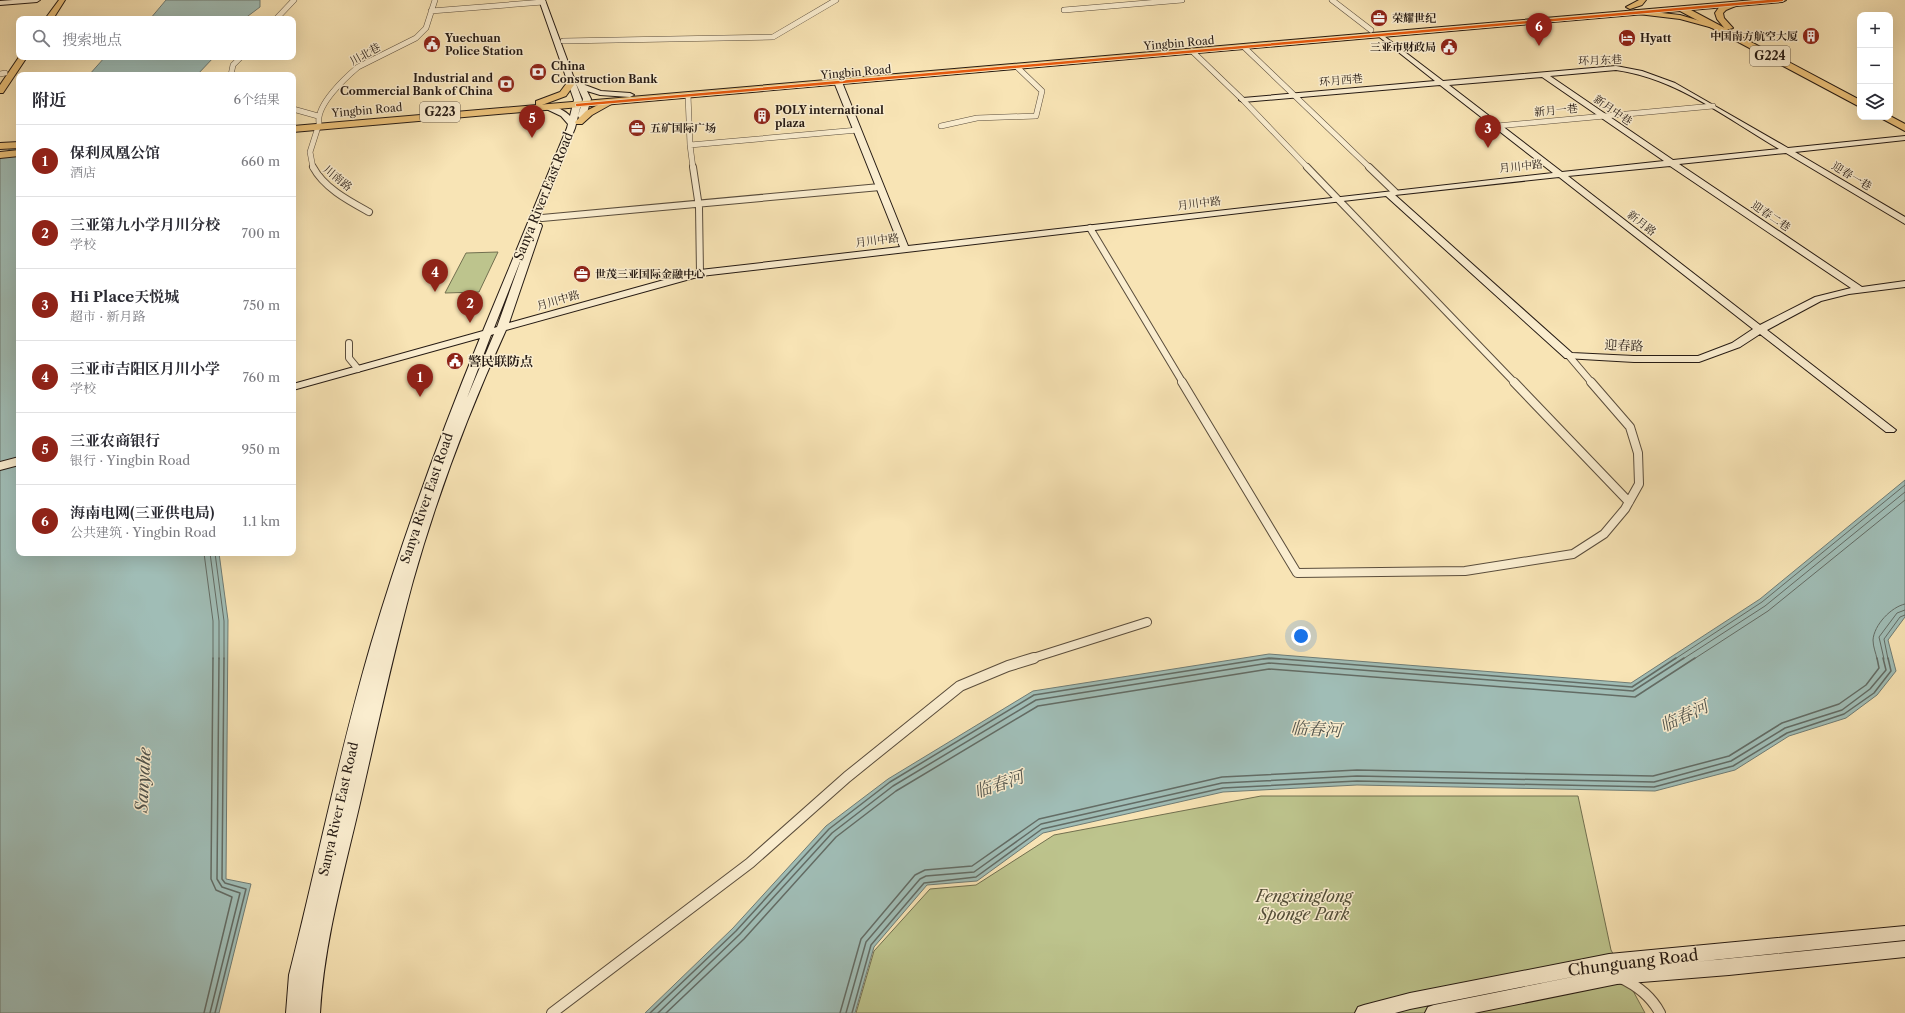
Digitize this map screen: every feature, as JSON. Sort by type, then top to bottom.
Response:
[{"type":"highway","name":"Yingbin Road","points":[[582,102],[630,95],[1713,0]]},
{"type":"highway","name":"Yingbin Road","points":[[296,125],[582,102],[688,96],[1638,12],[1677,4],[1736,4],[1782,0]]},
{"type":"highway","name":"G224","points":[[1677,4],[1714,26],[1857,102]]},
{"type":"highway","name":"G224","points":[[1677,4],[1729,28],[1857,94]]},
{"type":"highway","points":[[1893,114],[1905,120]]},
{"type":"highway","points":[[1890,120],[1905,128]]},
{"type":"highway","name":"Yingbin Road","points":[[296,128],[318,122]]},
{"type":"highway","points":[[0,150],[16,148]]},
{"type":"highway","points":[[0,155],[16,153]]},
{"type":"main road","points":[[43,16],[54,0]]},
{"type":"main road","points":[[51,16],[62,0]]},
{"type":"main road","points":[[1630,7],[1640,4],[1643,0]]},
{"type":"main road","points":[[1729,28],[1721,19],[1720,13],[1723,8],[1736,4]]},
{"type":"main road","points":[[1638,12],[1680,17],[1714,26]]},
{"type":"main road","points":[[2,75],[16,56]]},
{"type":"main road","points":[[0,91],[21,60]]},
{"type":"main road","points":[[543,105],[563,94],[572,82]]},
{"type":"main road","points":[[576,123],[589,113],[612,101]]},
{"type":"main road","points":[[0,146],[16,145]]},
{"type":"street","points":[[0,2],[13,0]]},
{"type":"street","points":[[0,2],[37,0]]},
{"type":"street","points":[[279,16],[294,0]]},
{"type":"street","name":"川北巷","points":[[318,122],[331,92],[358,67],[416,38],[426,28],[435,0]]},
{"type":"street","points":[[562,41],[773,37],[836,0]]},
{"type":"street","points":[[1064,10],[1182,0]]},
{"type":"street","points":[[1332,0],[1371,30]]},
{"type":"street","points":[[431,11],[544,1]]},
{"type":"street","points":[[544,1],[582,87],[582,102]]},
{"type":"street","points":[[544,1],[572,82],[582,102]]},
{"type":"street","name":"新月路","points":[[1380,35],[1890,430]]},
{"type":"street","points":[[1090,228],[1297,572],[1465,571],[1573,554],[1604,534],[1629,502],[1639,484],[1638,453],[1630,427],[1569,356],[1392,192],[1244,47]]},
{"type":"street","points":[[1192,51],[1243,100],[1339,199],[1629,502]]},
{"type":"street","points":[[232,72],[233,65],[238,60]]},
{"type":"street","points":[[941,126],[977,118],[1016,118],[1036,116],[1042,91],[1017,67]]},
{"type":"street","name":"环月东巷","points":[[1442,83],[1616,68],[1636,71],[1672,84],[1713,106],[1787,150]]},
{"type":"street","name":"新月中巷","points":[[1543,74],[1671,163]]},
{"type":"street","points":[[838,82],[905,249]]},
{"type":"street","name":"环月西巷","points":[[1243,100],[1442,83]]},
{"type":"street","points":[[582,87],[600,93],[630,95]]},
{"type":"street","points":[[688,96],[690,145],[698,204],[700,273]]},
{"type":"street","name":"Sanya River East Road","points":[[311,1013],[312,984],[333,887],[371,722],[407,581],[435,493],[486,363],[502,328],[576,123],[582,102]]},
{"type":"street","points":[[543,105],[564,114],[576,123]]},
{"type":"street","name":"新月一巷","points":[[1497,126],[1713,106]]},
{"type":"street","points":[[296,110],[318,122]]},
{"type":"street","name":"川南路","points":[[318,122],[312,139],[310,155],[313,168],[322,180],[368,212]]},
{"type":"street","name":"Sanya River East Road","points":[[296,1013],[298,975],[361,709],[391,599],[427,487],[486,334],[576,123]]},
{"type":"street","points":[[690,145],[858,130]]},
{"type":"street","name":"月川中路","points":[[296,386],[700,273],[1392,192],[1905,138]]},
{"type":"street","name":"迎春一巷","points":[[1787,150],[1905,221]]},
{"type":"street","name":"迎春二巷","points":[[1671,163],[1859,289]]},
{"type":"street","points":[[542,218],[880,187]]},
{"type":"street","name":"迎春路","points":[[1569,356],[1634,359],[1698,359],[1736,345],[1760,329],[1818,300],[1859,289],[1905,284]]},
{"type":"street","points":[[349,343],[347,353],[352,364],[358,369]]},
{"type":"street","points":[[0,466],[16,462]]},
{"type":"street","points":[[552,1013],[750,863],[847,777],[960,686],[1008,666],[1147,622]]},
{"type":"street","name":"Chunguang Road","points":[[1434,1013],[1589,973],[1609,962],[1905,933]]},
{"type":"street","name":"Chunguang Road","points":[[1364,1013],[1410,1001],[1589,973],[1617,976],[1729,967],[1905,949]]},
{"type":"street","points":[[1617,976],[1639,986],[1654,1001],[1660,1013]]},
{"type":"green space","points":[[498,252],[479,292],[445,293],[466,253]]},
{"type":"green space","name":"Fengxinglong Sponge Park","points":[[1261,796],[1578,796],[1611,950],[1645,1013],[856,1013],[874,951],[930,889],[976,885],[1054,835]]},
{"type":"water","points":[[166,0],[260,0],[260,7],[248,16],[153,16]]},
{"type":"water","points":[[102,60],[211,60],[200,72],[92,72]]},
{"type":"water","name":"Sanyahe","points":[[16,142],[16,556],[219,556],[228,620],[226,879],[251,884],[219,1013],[0,1013],[0,159]]},
{"type":"water","name":"临春河","points":[[1905,480],[1905,617],[1888,640],[1896,671],[1877,695],[1846,718],[1789,736],[1735,770],[1655,791],[1357,785],[1223,792],[1043,833],[977,881],[927,885],[874,947],[855,1013],[645,1013],[733,928],[826,826],[888,779],[1033,691],[1269,654],[1631,683],[1760,599]]},
{"type":"cycle path","points":[[577,105],[1782,0]]},
{"type":"place","name":"荣耀世纪","points":[[1379,18]]},
{"type":"place","name":"中国南方航空大厦","points":[[1811,36]]},
{"type":"place","name":"Hyatt","points":[[1627,38]]},
{"type":"place","name":"Yuechuan Police Station","points":[[432,44]]},
{"type":"place","name":"海南电网(三亚供电局)","points":[[1539,46]]},
{"type":"place","name":"三亚市财政局","points":[[1449,47]]},
{"type":"place","name":"China Construction Bank","points":[[538,72]]},
{"type":"place","name":"Industrial and Commercial Bank of China","points":[[506,84]]},
{"type":"place","name":"POLY international plaza","points":[[762,116]]},
{"type":"place","name":"五矿国际广场","points":[[637,128]]},
{"type":"place","name":"三亚农商银行","points":[[532,138]]},
{"type":"place","name":"Hi Place天悦城","points":[[1488,148]]},
{"type":"place","name":"世茂三亚国际金融中心","points":[[582,274]]},
{"type":"place","name":"三亚市吉阳区月川小学","points":[[435,292]]},
{"type":"place","name":"三亚第九小学月川分校","points":[[470,323]]},
{"type":"place","name":"警民联防点","points":[[455,361]]},
{"type":"place","name":"保利凤凰公馆","points":[[420,397]]}]
